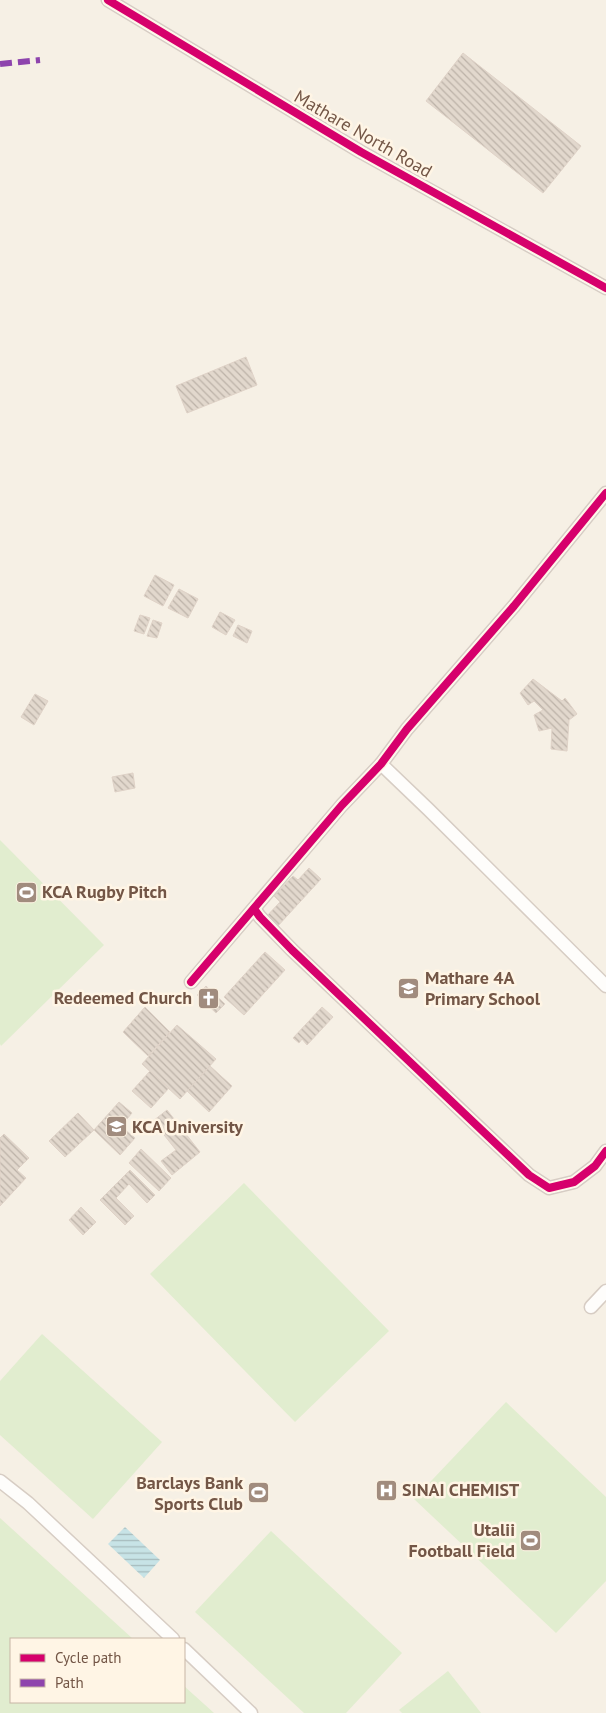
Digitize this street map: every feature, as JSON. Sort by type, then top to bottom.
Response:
[{"type":"street","name":"Mathare North Road","points":[[108,0],[361,152],[606,288]]},
{"type":"street","points":[[191,982],[342,805],[381,764],[407,729],[520,598],[606,493]]},
{"type":"street","points":[[381,764],[606,986]]},
{"type":"street","points":[[254,909],[292,950],[529,1175],[549,1188],[574,1182],[600,1167],[606,1151]]},
{"type":"street","points":[[591,1306],[606,1291]]},
{"type":"street","points":[[0,1481],[28,1503],[172,1638]]},
{"type":"street","points":[[185,1650],[251,1713]]},
{"type":"green space","name":"KCA Rugby Pitch","points":[[0,840],[104,945],[1,1046],[0,1044]]},
{"type":"green space","points":[[244,1183],[389,1331],[295,1422],[150,1274]]},
{"type":"green space","points":[[42,1334],[162,1442],[93,1519],[0,1435],[0,1381]]},
{"type":"green space","name":"Utalii Football Field","points":[[506,1402],[606,1497],[606,1581],[556,1633],[414,1499]]},
{"type":"green space","points":[[0,1518],[132,1638],[10,1638],[10,1703],[185,1703],[185,1687],[214,1713],[0,1713]]},
{"type":"green space","points":[[271,1531],[402,1653],[346,1713],[304,1713],[195,1612]]},
{"type":"green space","points":[[448,1671],[481,1713],[402,1713],[399,1710]]},
{"type":"water","points":[[125,1527],[160,1560],[144,1578],[108,1544]]},
{"type":"building","points":[[463,53],[581,146],[543,193],[426,101]]},
{"type":"building","points":[[246,357],[257,385],[187,413],[176,386]]},
{"type":"building","points":[[155,575],[174,585],[163,606],[144,596]]},
{"type":"building","points":[[179,589],[198,599],[188,618],[168,608]]},
{"type":"building","points":[[220,612],[235,620],[226,635],[212,627]]},
{"type":"building","points":[[140,615],[150,618],[144,634],[134,631]]},
{"type":"building","points":[[153,620],[162,623],[157,638],[147,636]]},
{"type":"building","points":[[238,625],[252,631],[247,643],[233,636]]},
{"type":"building","points":[[533,679],[562,701],[565,698],[577,714],[569,720],[567,751],[551,749],[552,728],[539,731],[534,715],[543,710],[534,701],[528,705],[520,693]]},
{"type":"building","points":[[35,694],[48,701],[34,725],[21,717]]},
{"type":"building","points":[[133,773],[135,788],[115,792],[112,777]]},
{"type":"building","points":[[309,868],[321,879],[276,928],[265,918],[280,902],[274,896],[293,876],[298,880]]},
{"type":"building","points":[[265,952],[285,970],[244,1015],[224,997]]},
{"type":"building","points":[[206,986],[225,1004],[216,1013],[197,995]]},
{"type":"building","points":[[145,1007],[170,1032],[148,1056],[123,1032]]},
{"type":"building","points":[[322,1007],[333,1017],[307,1045],[302,1039],[299,1043],[293,1038]]},
{"type":"building","points":[[177,1025],[216,1059],[180,1099],[142,1064]]},
{"type":"building","points":[[210,1066],[232,1086],[209,1112],[187,1091]]},
{"type":"building","points":[[150,1071],[169,1088],[151,1108],[132,1091]]},
{"type":"building","points":[[119,1102],[132,1113],[121,1126],[135,1138],[120,1155],[94,1130]]},
{"type":"building","points":[[167,1110],[200,1152],[172,1175],[161,1161],[176,1150],[153,1121]]},
{"type":"building","points":[[78,1113],[94,1130],[65,1157],[49,1141]]},
{"type":"building","points":[[4,1134],[29,1158],[17,1170],[26,1178],[0,1206],[0,1138]]},
{"type":"building","points":[[141,1149],[171,1178],[159,1191],[129,1163]]},
{"type":"building","points":[[130,1170],[155,1195],[147,1203],[129,1184],[116,1198],[134,1216],[125,1225],[100,1200]]},
{"type":"building","points":[[81,1207],[96,1222],[83,1235],[69,1220]]},
{"type":"marked path","points":[[0,64],[40,60]]},
{"type":"cycle path","points":[[108,0],[361,152],[606,288]]},
{"type":"cycle path","points":[[191,982],[342,805],[381,764],[407,729],[514,606],[606,493]]},
{"type":"cycle path","points":[[254,909],[292,950],[529,1175],[549,1188],[574,1182],[595,1166],[606,1151]]},
{"type":"place","name":"KCA Rugby Pitch","points":[[26,892]]},
{"type":"place","name":"Mathare 4A Primary School","points":[[409,988]]},
{"type":"place","name":"Redeemed Church","points":[[208,998]]},
{"type":"place","name":"KCA University","points":[[116,1127]]},
{"type":"place","name":"SINAI CHEMIST","points":[[386,1490]]},
{"type":"place","name":"Barclays Bank Sports Club","points":[[259,1493]]},
{"type":"place","name":"Utalii Football Field","points":[[531,1540]]}]
